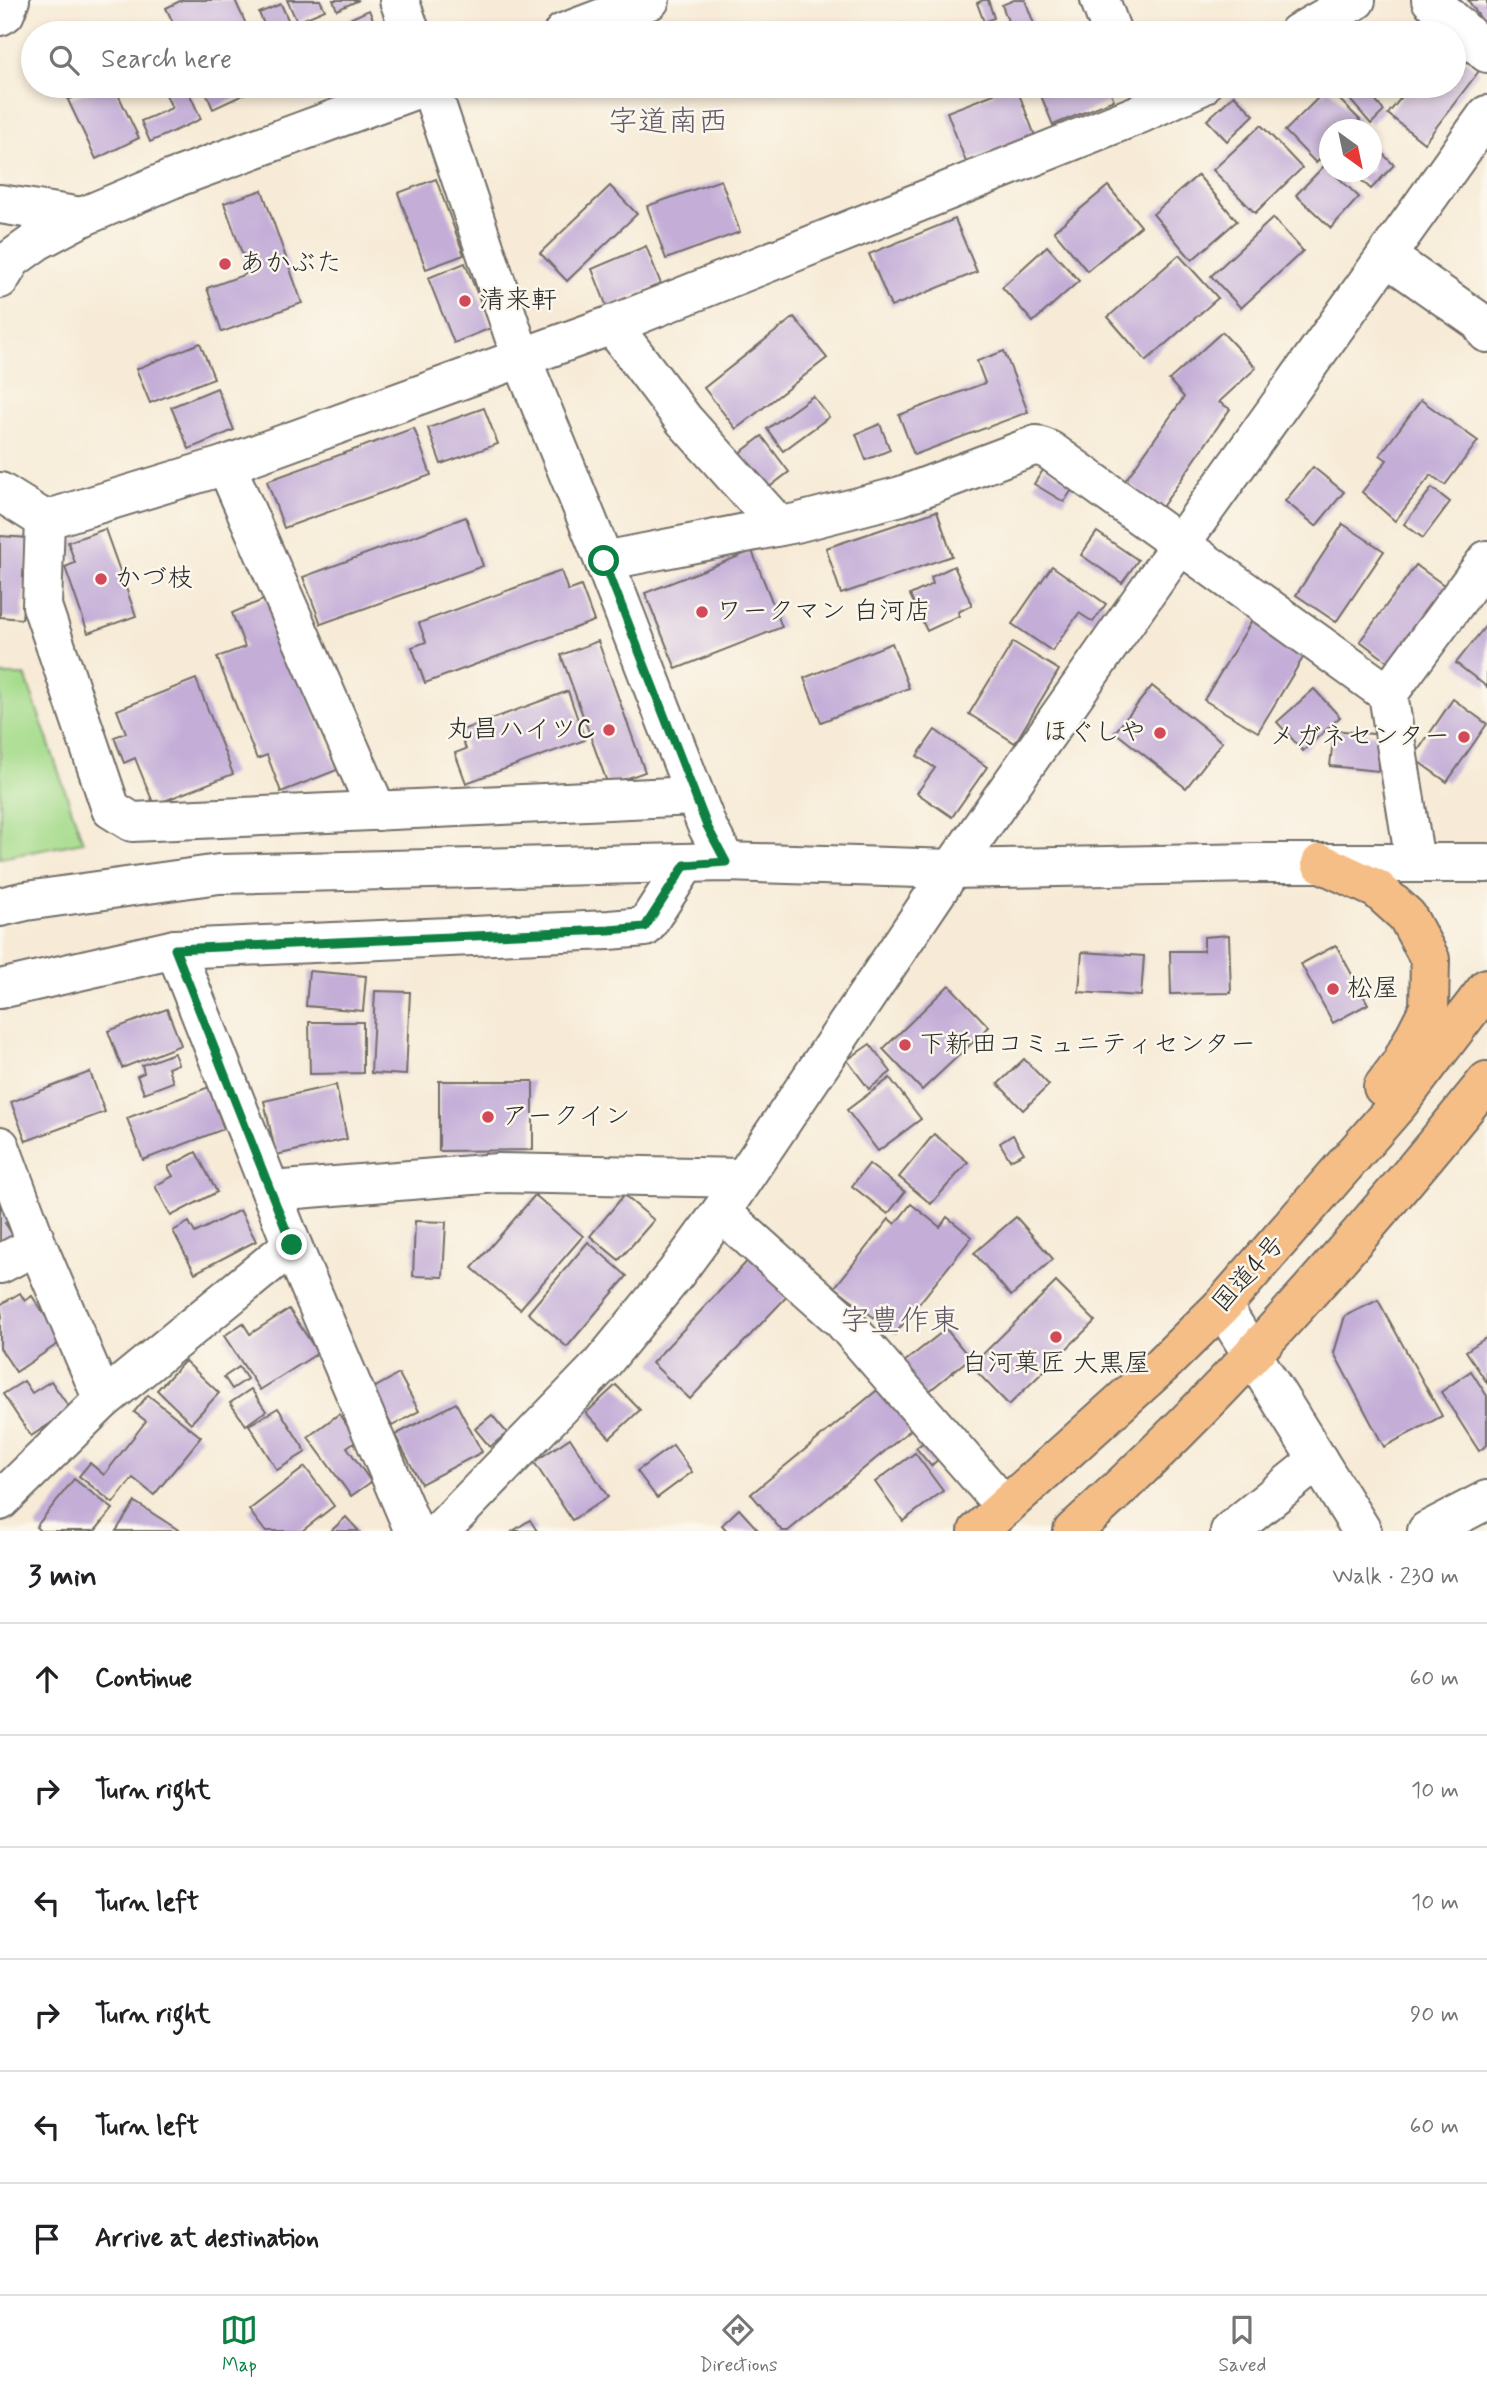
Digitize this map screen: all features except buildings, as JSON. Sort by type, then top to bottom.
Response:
[{"type":"highway","points":[[1255,1269],[1315,1180],[1401,1063],[1429,1008],[1430,959],[1407,916],[1377,889],[1321,863]]},
{"type":"highway","name":"国道4号","points":[[992,1519],[1162,1365],[1222,1306],[1399,1103],[1487,988]]},
{"type":"highway","points":[[1073,1531],[1122,1487],[1253,1355],[1374,1217],[1487,1081]]},
{"type":"street","points":[[0,16],[5,13],[10,0]]},
{"type":"street","points":[[399,0],[407,21]]},
{"type":"street","points":[[595,21],[650,0]]},
{"type":"street","points":[[1100,0],[1108,21]]},
{"type":"street","points":[[1318,21],[1356,0]]},
{"type":"street","points":[[1431,0],[1453,21]]},
{"type":"street","points":[[1466,33],[1487,53]]},
{"type":"street","points":[[0,279],[12,260],[37,241],[82,217],[172,179],[392,98]]},
{"type":"street","points":[[434,98],[521,357],[707,826],[726,862]]},
{"type":"street","points":[[0,492],[45,520],[226,465],[612,325],[1137,99]]},
{"type":"street","points":[[440,1531],[601,1365],[676,1273],[952,869],[1487,115]]},
{"type":"street","points":[[0,204],[82,217]]},
{"type":"street","points":[[1386,256],[1480,322],[1487,333]]},
{"type":"street","points":[[612,325],[684,421],[779,526]]},
{"type":"street","points":[[604,561],[779,526],[901,496],[1036,445],[1049,450],[1181,543],[1388,694],[1415,862]]},
{"type":"street","points":[[226,465],[377,811]]},
{"type":"street","points":[[45,520],[42,606],[111,809],[132,822],[695,796]]},
{"type":"street","points":[[1388,694],[1487,560]]},
{"type":"street","points":[[0,907],[219,874],[726,862],[952,869],[1487,863]]},
{"type":"street","points":[[0,989],[175,949],[645,927],[685,865]]},
{"type":"street","points":[[175,949],[292,1245],[414,1531]]},
{"type":"street","points":[[0,1146],[37,1245],[103,1400]]},
{"type":"street","points":[[272,1191],[498,1173],[742,1178]]},
{"type":"street","points":[[720,1212],[842,1320],[992,1519]]},
{"type":"street","points":[[0,1264],[37,1245]]},
{"type":"street","points":[[0,1501],[103,1400],[292,1245]]},
{"type":"street","points":[[1222,1306],[1362,1531]]},
{"type":"street","points":[[1230,1531],[1318,1460]]},
{"type":"street","points":[[1427,1531],[1487,1500]]},
{"type":"green space","points":[[0,675],[25,675],[83,842],[0,858]]},
{"type":"place","name":"あかぶた","points":[[225,264]]},
{"type":"place","name":"清来軒","points":[[465,301]]},
{"type":"place","name":"かづ枝","points":[[101,579]]},
{"type":"place","name":"ワークマン 白河店","points":[[702,612]]},
{"type":"place","name":"丸昌ハイツC","points":[[609,730]]},
{"type":"place","name":"ほぐしや","points":[[1160,733]]},
{"type":"place","name":"メガネセンター","points":[[1464,737]]},
{"type":"place","name":"松屋","points":[[1333,989]]},
{"type":"place","name":"下新田コミュニティセンター","points":[[905,1045]]},
{"type":"place","name":"アークイン","points":[[488,1117]]},
{"type":"place","name":"白河菓匠 大黒屋","points":[[1056,1337]]},
{"type":"district","name":"字道南西","points":[[668,122]]},
{"type":"district","name":"字豊作東","points":[[900,1321]]},
{"type":"route","points":[[292,1245],[175,949],[645,927],[685,865],[726,862],[707,826],[604,561]]}]
